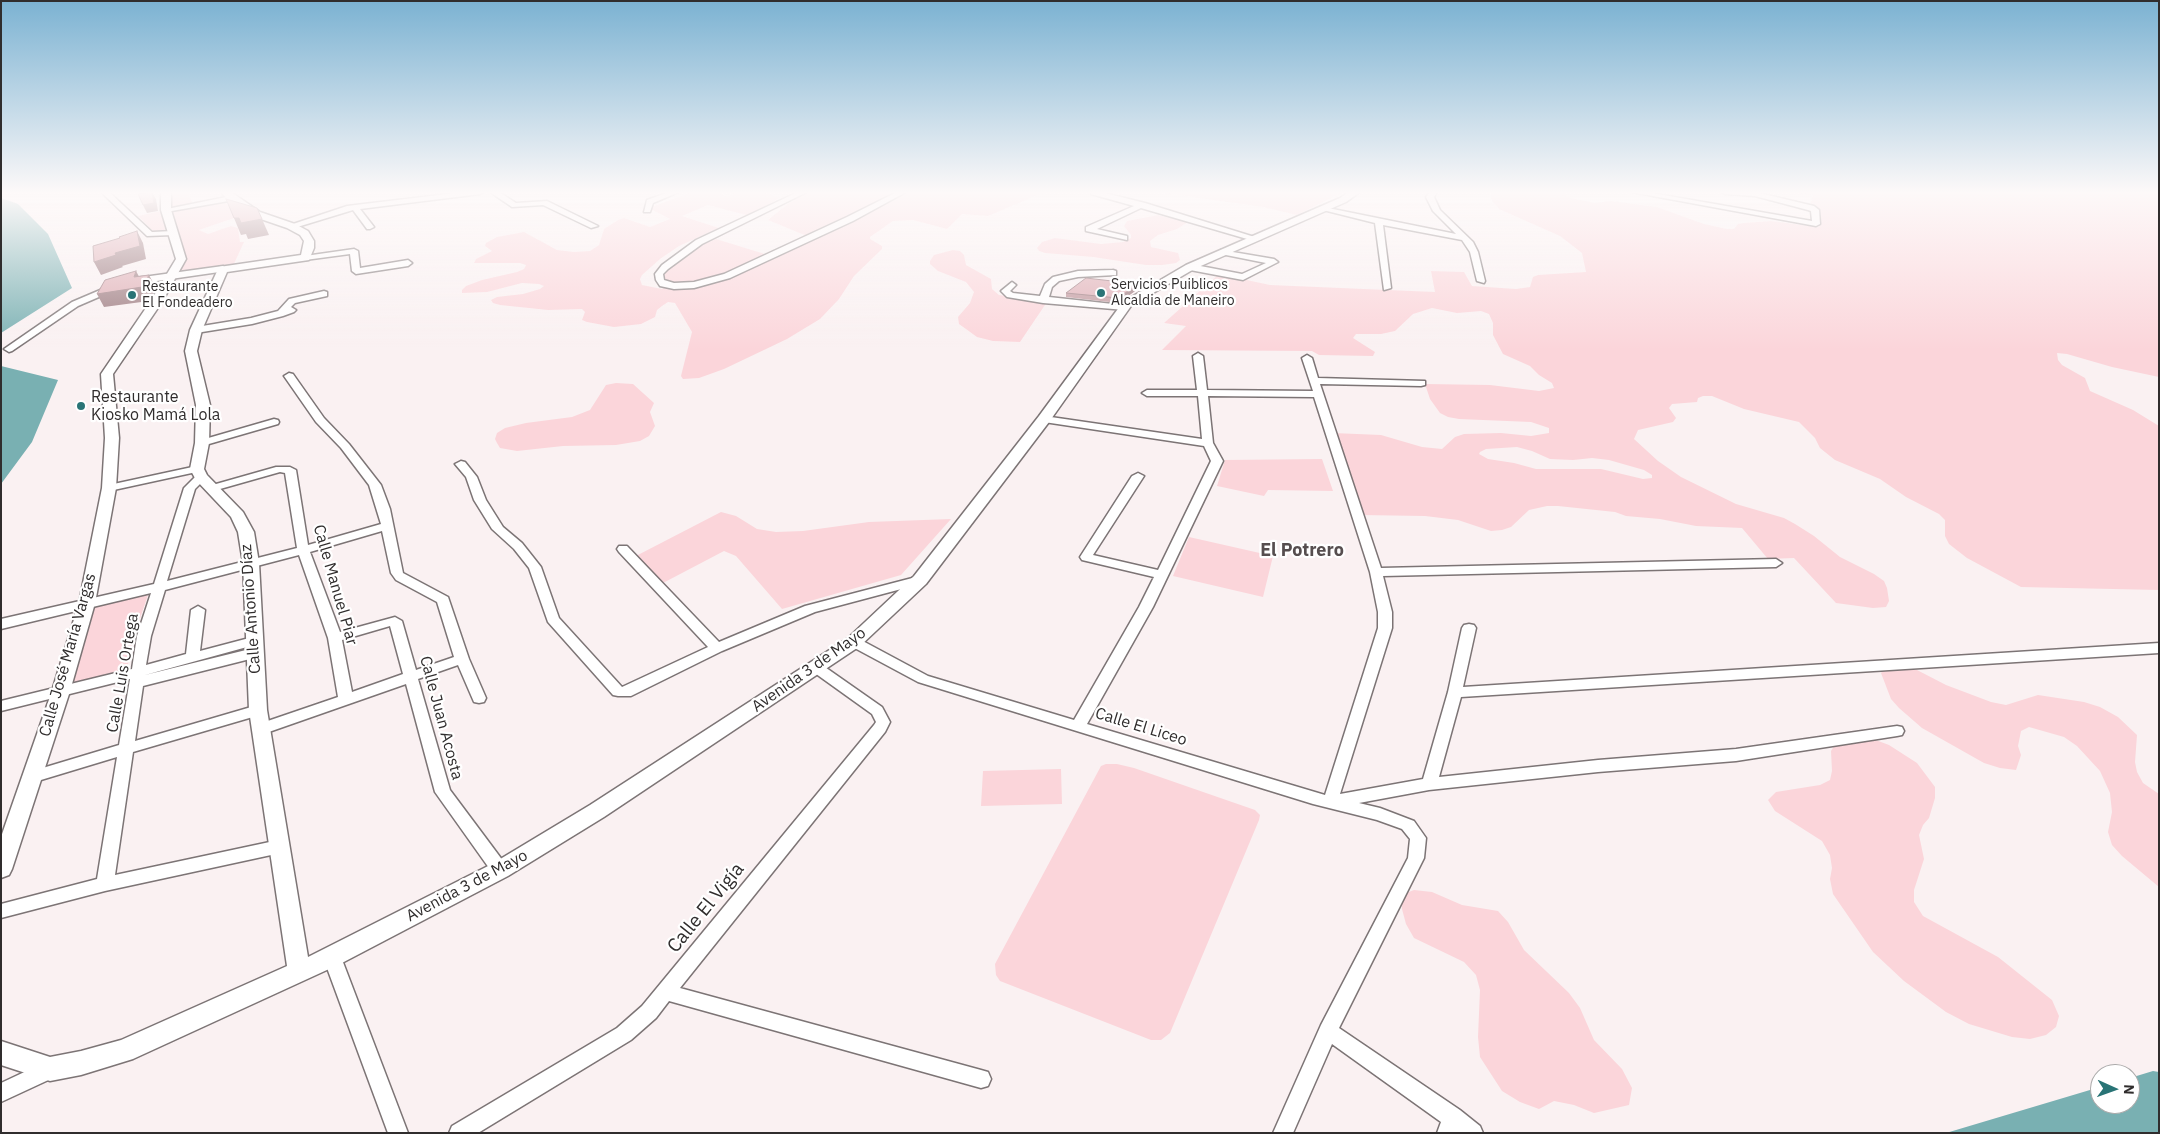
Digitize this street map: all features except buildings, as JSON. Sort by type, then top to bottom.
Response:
[{"type":"street","name":"Calle José María Vargas","points":[[1,869],[61,691],[87,603],[110,488],[112,438],[107,374],[111,364],[182,259],[177,245]]},
{"type":"street","points":[[305,258],[309,245]]},
{"type":"street","points":[[695,245],[665,267],[659,274],[663,284],[674,286],[694,285],[727,276],[794,245]]},
{"type":"street","name":"Avenida 3 de Mayo","points":[[50,1068],[81,1063],[124,1051],[332,957],[500,870],[597,811],[817,668],[854,642],[920,580],[1044,419],[1122,308],[1190,267],[1242,245]]},
{"type":"street","points":[[1382,245],[1387,288]]},
{"type":"street","points":[[1469,245],[1474,252],[1481,281]]},
{"type":"street","points":[[9,350],[75,304],[126,284],[354,251],[356,271],[408,263]]},
{"type":"street","points":[[1190,267],[1243,277],[1274,262],[1224,252]]},
{"type":"street","points":[[110,488],[204,478],[202,443],[203,404],[191,350],[196,330],[223,269]]},
{"type":"street","points":[[1044,300],[1048,286],[1056,279],[1078,274],[1113,273]]},
{"type":"street","points":[[1012,285],[1005,291],[1010,296],[1122,308]]},
{"type":"street","points":[[280,314],[292,301],[324,294]]},
{"type":"street","points":[[196,330],[280,314],[291,310]]},
{"type":"street","points":[[1078,726],[1146,607],[1217,461],[1208,443],[1198,356]]},
{"type":"street","points":[[1307,358],[1376,572],[1385,612],[1385,628],[1330,802],[1429,784],[1598,766],[1736,755],[1897,731]]},
{"type":"street","points":[[289,376],[320,420],[345,446],[375,485],[387,526],[397,573],[400,577],[443,600],[462,659],[479,698]]},
{"type":"street","points":[[1314,381],[1421,383]]},
{"type":"street","points":[[1147,393],[1318,394]]},
{"type":"street","points":[[1044,419],[1208,443]]},
{"type":"street","points":[[202,443],[274,422]]},
{"type":"street","points":[[461,464],[471,477],[480,500],[498,529],[518,546],[535,567],[553,619],[618,691],[626,692],[717,648],[810,609],[920,580]]},
{"type":"street","name":"Calle Manuel Piar","points":[[204,478],[280,469],[290,470],[303,550],[335,638],[346,699]]},
{"type":"street","points":[[1138,476],[1086,557],[1161,574]]},
{"type":"street","name":"Calle Antonio Díaz","points":[[204,478],[238,515],[246,532],[251,563],[258,710],[299,971]]},
{"type":"street","name":"Calle Luis Ortega","points":[[105,884],[144,636],[190,488],[204,478]]},
{"type":"street","points":[[2,624],[159,587],[387,526]]},
{"type":"street","points":[[623,549],[717,648]]},
{"type":"street","points":[[1376,572],[1776,563]]},
{"type":"street","points":[[193,657],[198,610]]},
{"type":"street","name":"Calle Juan Acosta","points":[[335,638],[395,621],[443,792],[500,870]]},
{"type":"street","points":[[1429,784],[1455,692],[1469,628]]},
{"type":"street","name":"Calle El Liceo","points":[[854,642],[924,679],[1330,802],[1380,814],[1408,826],[1418,838],[1416,858],[1328,1031]]},
{"type":"street","points":[[139,677],[193,657],[254,647]]},
{"type":"street","points":[[1,706],[61,691],[139,677],[254,647]]},
{"type":"street","points":[[1455,692],[1708,678],[2159,648]]},
{"type":"street","points":[[261,730],[462,659]]},
{"type":"street","name":"Calle El Vigía","points":[[459,1133],[624,1034],[649,1012],[880,728],[882,722],[877,711],[817,668]]},
{"type":"street","points":[[31,777],[258,710]]},
{"type":"street","points":[[1,911],[105,884],[279,847]]},
{"type":"street","points":[[332,957],[398,1133]]},
{"type":"street","points":[[665,992],[981,1079]]},
{"type":"street","points":[[1283,1133],[1328,1031],[1450,1125],[1473,1133]]},
{"type":"street","points":[[1,1053],[30,1064],[50,1068]]},
{"type":"street","points":[[1,1093],[50,1068]]},
{"type":"shaded area","points":[[182,245],[243,245],[233,266],[179,273],[186,257]]},
{"type":"shaded area","points":[[485,245],[548,245],[557,250],[574,252],[590,251],[599,245],[681,245],[660,259],[640,279],[642,285],[662,289],[667,285],[662,275],[663,272],[692,249],[702,245],[735,245],[768,255],[789,245],[880,245],[882,249],[854,276],[839,299],[820,319],[787,339],[724,369],[699,378],[683,379],[681,376],[692,332],[675,303],[668,302],[657,310],[655,317],[641,324],[614,327],[582,320],[585,312],[582,309],[548,310],[500,305],[493,303],[491,300],[497,297],[523,294],[544,286],[539,284],[522,283],[487,292],[462,293],[466,286],[482,280],[517,272],[524,269],[526,265],[520,263],[474,263],[476,259],[492,251]]},
{"type":"shaded area","points":[[1040,245],[1151,245],[1151,247],[1178,253],[1180,260],[1176,263],[1146,265],[1093,257],[1045,253],[1037,248]]},
{"type":"shaded area","points":[[1572,245],[2159,245],[2159,377],[2057,353],[2058,360],[2062,365],[2085,378],[2090,391],[2133,410],[2159,426],[2159,590],[2021,587],[1967,558],[1949,544],[1945,536],[1945,520],[1939,514],[1906,497],[1880,479],[1835,460],[1820,448],[1815,438],[1799,422],[1744,409],[1712,396],[1698,398],[1697,402],[1672,404],[1669,408],[1676,418],[1673,422],[1638,430],[1634,439],[1658,461],[1681,477],[1736,504],[1784,518],[1814,536],[1840,557],[1874,574],[1884,581],[1887,588],[1889,601],[1886,607],[1873,608],[1836,603],[1794,558],[1768,559],[1742,528],[1696,526],[1660,519],[1626,516],[1615,512],[1558,506],[1547,506],[1529,510],[1511,527],[1491,531],[1458,520],[1425,516],[1360,515],[1333,433],[1381,435],[1422,447],[1442,449],[1455,437],[1464,434],[1501,433],[1531,436],[1549,433],[1549,428],[1531,422],[1448,417],[1440,413],[1430,399],[1425,384],[1490,385],[1539,391],[1554,388],[1552,383],[1539,375],[1530,366],[1503,354],[1493,335],[1493,323],[1489,314],[1481,311],[1457,313],[1432,308],[1413,314],[1395,331],[1381,334],[1356,334],[1353,338],[1375,352],[1373,356],[1319,355],[1312,351],[1162,350],[1186,326],[1164,323],[1219,274],[1270,285],[1435,292],[1431,271],[1464,272],[1472,286],[1516,289],[1530,287],[1533,277],[1538,275],[1586,272],[1582,253]],"holes":[[[1517,447],[1550,459],[1573,460],[1592,458],[1609,460],[1644,470],[1652,475],[1652,478],[1643,479],[1601,469],[1536,469],[1488,459],[1479,454],[1486,449]]]},
{"type":"shaded area","points":[[953,250],[960,251],[964,255],[966,265],[991,279],[992,289],[999,295],[1047,302],[1020,342],[993,341],[977,337],[959,324],[958,317],[970,303],[974,292],[966,282],[938,271],[930,264],[934,255]]},
{"type":"shaded area","points":[[616,383],[633,384],[654,403],[650,412],[655,426],[649,436],[640,441],[616,445],[563,446],[517,451],[500,448],[495,439],[497,433],[505,428],[526,423],[572,417],[590,410],[606,385]]},
{"type":"shaded area","points":[[1322,459],[1333,491],[1268,490],[1264,496],[1217,486],[1225,460]]},
{"type":"shaded area","points":[[721,512],[736,516],[757,529],[776,532],[803,531],[869,522],[951,519],[901,575],[782,609],[736,556],[724,551],[663,583],[634,557]]},
{"type":"shaded area","points":[[1189,537],[1273,556],[1263,597],[1173,576]]},
{"type":"shaded area","points":[[148,595],[134,636],[127,669],[72,683],[95,606]]},
{"type":"shaded area","points":[[1886,666],[1917,670],[1946,685],[1991,702],[2006,705],[2038,695],[2084,702],[2100,707],[2118,717],[2137,735],[2135,762],[2137,772],[2143,783],[2159,794],[2159,887],[2122,856],[2112,845],[2108,832],[2112,812],[2110,793],[2100,771],[2077,746],[2064,737],[2029,727],[2021,731],[2018,746],[2021,755],[2016,770],[1984,763],[1922,728],[1899,708],[1891,699],[1881,673]]},
{"type":"shaded area","points":[[1873,739],[1889,745],[1917,763],[1935,787],[1935,798],[1929,818],[1923,825],[1919,835],[1924,859],[1914,890],[1914,902],[1923,916],[1998,957],[2052,1000],[2059,1016],[2056,1027],[2046,1035],[2030,1039],[2012,1037],[1969,1024],[1946,1012],[1904,981],[1873,952],[1833,894],[1830,879],[1832,868],[1830,855],[1822,841],[1775,811],[1768,800],[1776,792],[1820,785],[1830,780],[1832,771],[1831,751],[1836,743]]},
{"type":"shaded area","points":[[1117,764],[1134,768],[1255,810],[1260,815],[1170,1033],[1161,1040],[1151,1040],[1000,981],[996,975],[995,964],[1101,766]]},
{"type":"shaded area","points":[[1061,769],[1062,804],[981,806],[983,771]]},
{"type":"shaded area","points":[[1414,890],[1432,892],[1462,905],[1498,911],[1508,922],[1524,950],[1569,993],[1580,1008],[1594,1040],[1622,1069],[1632,1088],[1629,1105],[1594,1113],[1574,1105],[1554,1101],[1539,1109],[1520,1102],[1502,1091],[1480,1057],[1478,1037],[1480,990],[1476,975],[1464,962],[1414,938],[1406,924],[1401,895]]},
{"type":"water","points":[[1,245],[53,245],[72,288],[1,333]]},
{"type":"water","points":[[1,366],[58,380],[32,442],[1,484]]},
{"type":"water","points":[[2153,1071],[2159,1072],[2159,1133],[1946,1133],[2090,1090],[2090,1114],[2140,1114],[2140,1075]]},
{"type":"place","name":"Servicios Puiblicos Alcaldia de Maneiro","points":[[1101,293]]},
{"type":"place","name":"Restaurante El Fondeadero","points":[[132,295]]},
{"type":"place","name":"Restaurante Kiosko Mamá Lola","points":[[81,406]]},
{"type":"district","name":"El Potrero","points":[[1302,551]]}]
